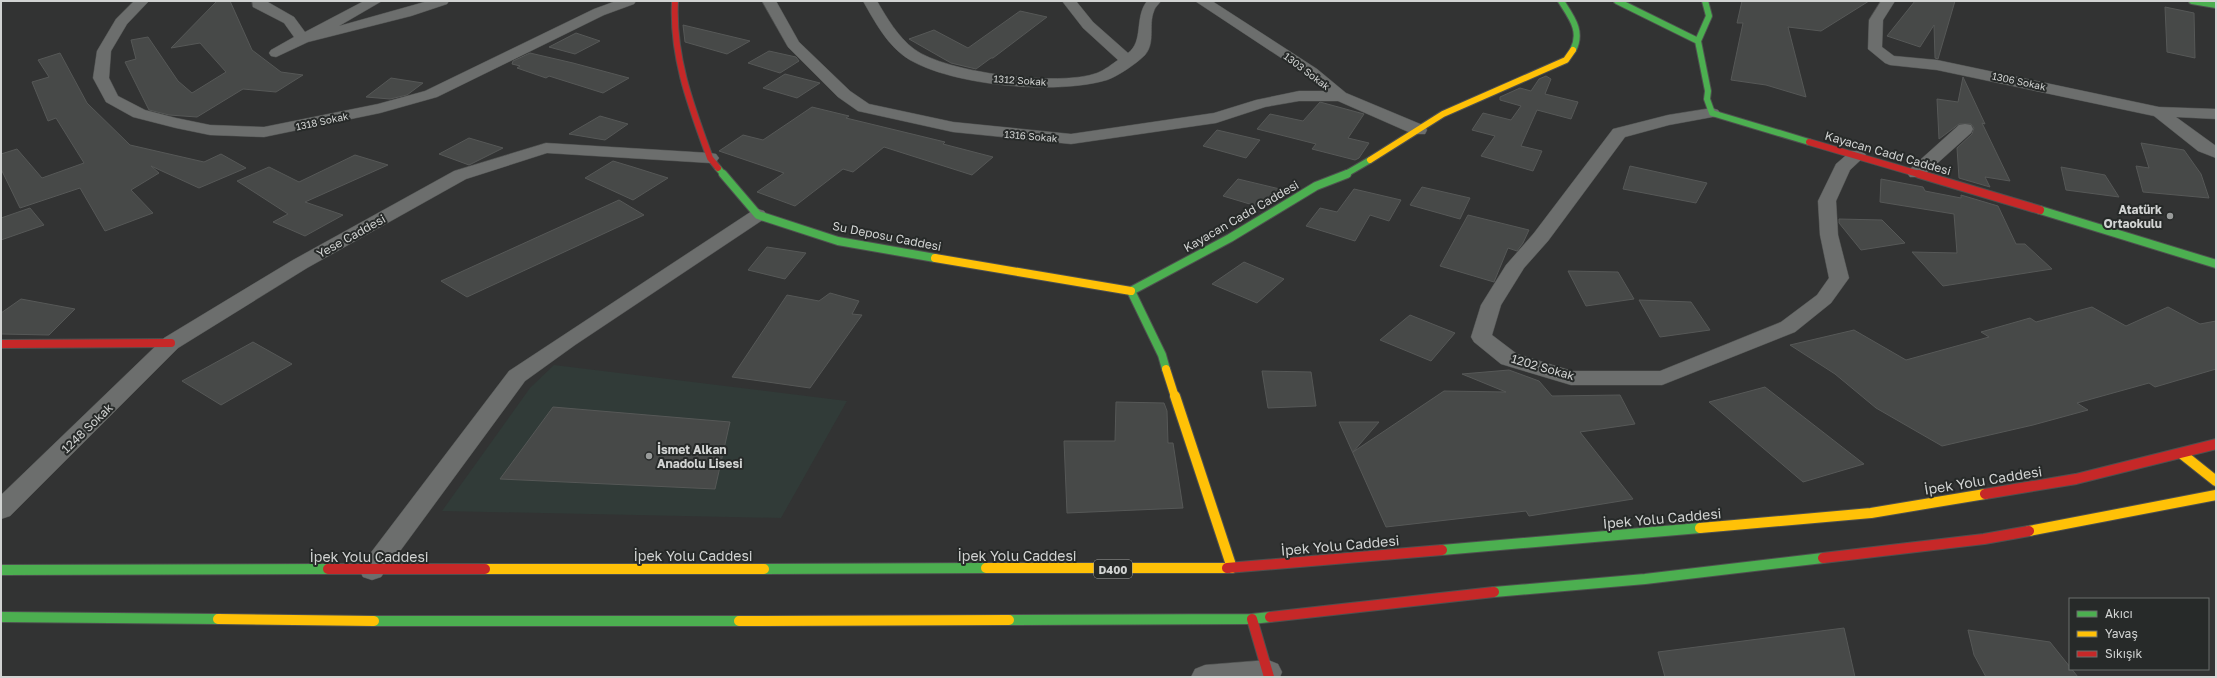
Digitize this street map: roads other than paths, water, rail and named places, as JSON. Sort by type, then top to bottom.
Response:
[{"type":"main road","points":[[675,1],[673,16],[681,76],[710,158],[758,215]]},
{"type":"main road","name":"Kayacan Cadd Caddesi","points":[[1130,291],[1230,238],[1316,186],[1350,173],[1444,114],[1566,60],[1576,44],[1579,30],[1561,1]]},
{"type":"main road","points":[[1616,1],[1698,41]]},
{"type":"main road","points":[[1704,1],[1709,6],[1709,23],[1698,41],[1708,91],[1707,99],[1712,113]]},
{"type":"main road","points":[[2192,1],[2216,5]]},
{"type":"main road","name":"Kayacan Cadd Caddesi","points":[[1712,113],[1755,128],[1858,155],[2216,264]]},
{"type":"main road","name":"Su Deposu Caddesi","points":[[758,215],[838,241],[1130,291]]},
{"type":"main road","points":[[1130,291],[1162,355],[1232,568]]},
{"type":"main road","points":[[1,344],[171,343]]},
{"type":"main road","name":"İpek Yolu Caddesi","points":[[1,570],[1232,568],[1871,512],[2076,479],[2182,454],[2216,444]]},
{"type":"main road","points":[[2182,454],[2216,481]]},
{"type":"main road","points":[[1,617],[518,622],[1252,620],[1460,595],[1645,579],[1984,539],[2216,495]]},
{"type":"main road","points":[[1252,620],[1269,674]]},
{"type":"street","name":"1318 Sokak","points":[[142,1],[121,22],[104,51],[101,78],[112,99],[139,114],[176,123],[210,130],[264,132],[380,108],[431,94],[599,12],[629,1]]},
{"type":"street","points":[[259,1],[258,4],[289,20],[303,39]]},
{"type":"street","points":[[276,53],[375,1]]},
{"type":"street","points":[[303,39],[406,13],[442,1]]},
{"type":"street","name":"1316 Sokak","points":[[769,1],[793,44],[844,94],[864,108],[953,127],[1071,139],[1216,118],[1262,103],[1299,96],[1340,96]]},
{"type":"street","name":"1312 Sokak","points":[[870,1],[878,15],[897,39],[915,56],[935,66],[978,76],[1063,83],[1103,76],[1140,51],[1144,38],[1147,10],[1154,1]]},
{"type":"street","points":[[1069,1],[1088,26],[1127,60]]},
{"type":"street","name":"1303 Sokak","points":[[1202,1],[1312,72],[1340,96],[1418,130]]},
{"type":"street","name":"1306 Sokak","points":[[1888,1],[1876,20],[1875,49],[1890,60],[1937,64],[2159,112],[2216,114]]},
{"type":"street","points":[[2159,112],[2204,147],[2216,153]]},
{"type":"street","name":"1202 Sokak","points":[[1712,113],[1668,120],[1619,133],[1541,237],[1516,265],[1491,305],[1481,337],[1509,359],[1571,378],[1662,378],[1788,327],[1824,299],[1839,278],[1828,235],[1827,201],[1842,168],[1858,155]]},
{"type":"street","points":[[1916,173],[1965,128]]},
{"type":"street","name":"Yese Caddesi","points":[[171,343],[300,264],[460,175],[546,148],[710,158]]},
{"type":"street","points":[[372,570],[517,376],[568,340],[758,215]]},
{"type":"street","name":"1248 Sokak","points":[[1,510],[111,404],[171,343]]},
{"type":"street","points":[[1206,677],[1269,674]]},
{"type":"place","name":"Atatürk Ortaokulu","points":[[2170,216]]},
{"type":"place","name":"İsmet Alkan Anadolu Lisesi","points":[[649,456]]}]
